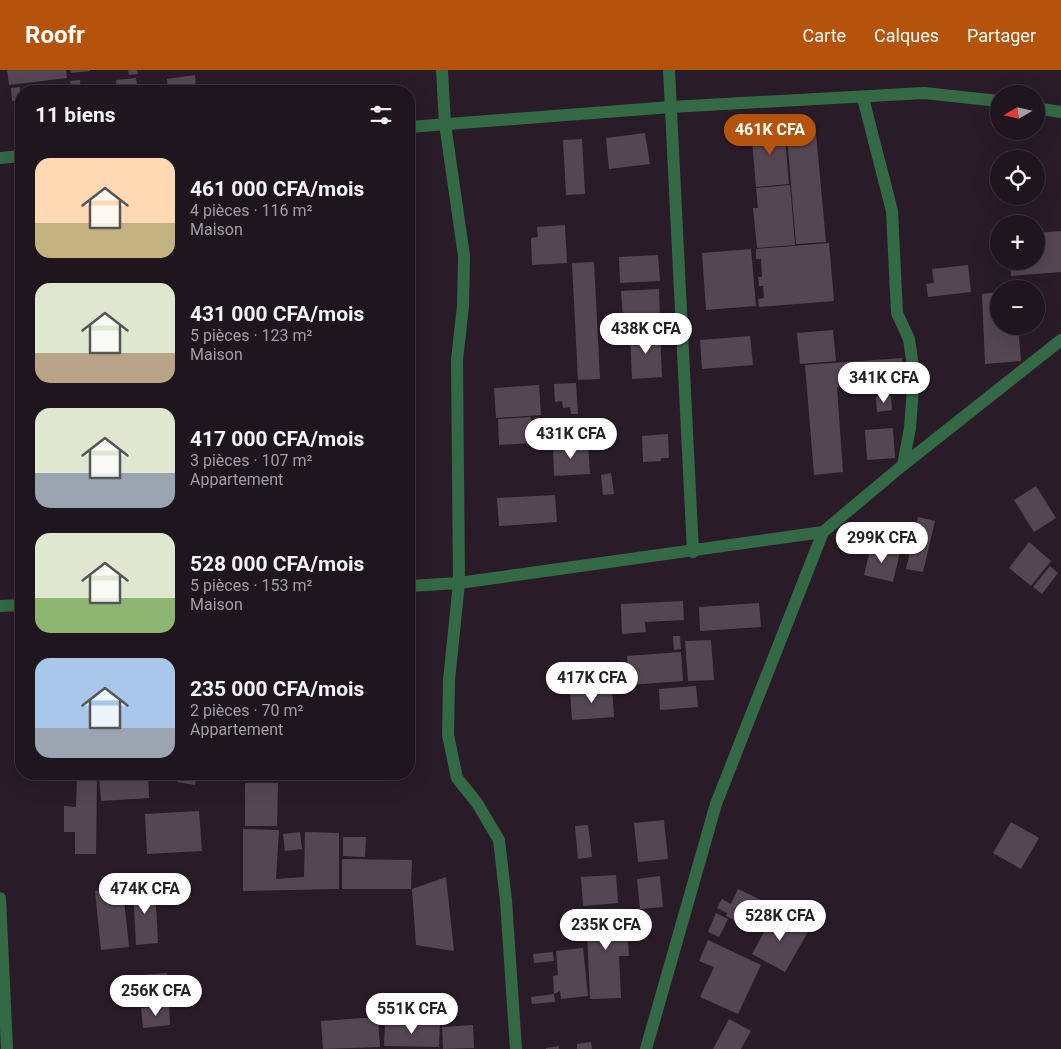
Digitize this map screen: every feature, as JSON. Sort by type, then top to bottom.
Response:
[{"type":"street","points":[[442,70],[445,124],[464,256],[463,306],[457,360],[459,583],[449,680],[448,734],[457,778],[477,803],[499,840],[507,910],[516,1049]]},
{"type":"street","points":[[669,70],[693,552]]},
{"type":"street","points":[[415,126],[671,107],[924,94],[990,100]]},
{"type":"street","points":[[862,98],[892,211],[897,313],[909,339],[914,374],[910,428],[904,465]]},
{"type":"street","points":[[1045,109],[1061,112]]},
{"type":"street","points":[[0,158],[15,157]]},
{"type":"street","points":[[646,1049],[716,804],[823,532],[1061,340]]},
{"type":"street","points":[[415,586],[459,583],[693,552],[823,532]]},
{"type":"street","points":[[0,606],[15,605]]},
{"type":"street","points":[[0,898],[7,1049]]},
{"type":"building","points":[[7,70],[66,70],[67,78],[9,85]]},
{"type":"building","points":[[70,70],[90,70],[90,71],[71,73]]},
{"type":"building","points":[[128,70],[137,70],[138,74],[129,75]]},
{"type":"building","points":[[195,75],[196,85],[168,85],[167,79]]},
{"type":"building","points":[[136,78],[137,85],[116,85],[116,80]]},
{"type":"building","points":[[80,80],[80,85],[71,85],[70,81]]},
{"type":"building","points":[[11,88],[15,88],[15,101],[12,101]]},
{"type":"building","points":[[815,123],[826,242],[796,244],[786,125]]},
{"type":"building","points":[[784,126],[789,184],[756,187],[751,128]]},
{"type":"building","points":[[645,133],[650,164],[609,169],[606,138]]},
{"type":"building","points":[[582,139],[585,194],[566,195],[563,140]]},
{"type":"building","points":[[790,185],[795,245],[757,248],[753,208],[758,208],[756,188]]},
{"type":"building","points":[[565,225],[567,263],[532,265],[531,238],[538,237],[537,227]]},
{"type":"building","points":[[1061,231],[1061,272],[1011,276],[1011,270],[1045,270],[1045,232]]},
{"type":"building","points":[[829,243],[834,301],[759,307],[758,299],[764,298],[763,286],[759,286],[758,277],[762,277],[761,259],[756,259],[756,249]]},
{"type":"building","points":[[751,249],[756,306],[706,310],[702,253]]},
{"type":"building","points":[[658,255],[660,281],[620,283],[619,257]]},
{"type":"building","points":[[594,262],[600,379],[578,380],[572,263]]},
{"type":"building","points":[[968,265],[971,292],[928,297],[926,284],[934,283],[932,269]]},
{"type":"building","points":[[659,289],[660,317],[623,319],[621,291]]},
{"type":"building","points":[[990,293],[990,335],[1019,335],[1021,361],[985,364],[982,294]]},
{"type":"building","points":[[833,330],[836,361],[800,364],[797,333]]},
{"type":"building","points":[[660,331],[662,377],[632,379],[630,332]]},
{"type":"building","points":[[750,336],[753,365],[702,369],[700,340]]},
{"type":"building","points":[[902,358],[904,382],[837,387],[843,472],[814,475],[805,365]]},
{"type":"building","points":[[576,383],[578,414],[571,414],[570,407],[563,408],[562,401],[555,402],[554,384]]},
{"type":"building","points":[[539,385],[541,415],[496,418],[494,388]]},
{"type":"building","points":[[891,396],[892,410],[877,412],[876,397]]},
{"type":"building","points":[[531,417],[533,443],[499,445],[498,419]]},
{"type":"building","points":[[559,421],[560,442],[536,444],[534,423]]},
{"type":"building","points":[[568,421],[577,421],[579,440],[569,441]]},
{"type":"building","points":[[893,428],[895,458],[867,460],[865,430]]},
{"type":"building","points":[[668,434],[669,458],[661,458],[661,461],[643,462],[642,436]]},
{"type":"building","points":[[588,443],[590,474],[554,476],[553,445]]},
{"type":"building","points":[[611,473],[614,494],[603,495],[601,475]]},
{"type":"building","points":[[1036,486],[1056,518],[1034,532],[1014,500]]},
{"type":"building","points":[[555,495],[557,522],[499,526],[497,498]]},
{"type":"building","points":[[918,517],[935,521],[923,572],[906,569]]},
{"type":"building","points":[[1029,542],[1051,561],[1031,586],[1009,568]]},
{"type":"building","points":[[878,547],[900,552],[893,582],[864,575],[870,551],[877,553]]},
{"type":"building","points":[[1050,566],[1058,573],[1042,594],[1033,587]]},
{"type":"building","points":[[683,601],[684,620],[645,622],[646,632],[622,634],[621,604]]},
{"type":"building","points":[[759,603],[761,627],[700,631],[699,607]]},
{"type":"building","points":[[673,636],[680,636],[681,649],[674,650]]},
{"type":"building","points":[[711,640],[714,680],[688,681],[685,641]]},
{"type":"building","points":[[681,652],[683,681],[629,685],[627,656]]},
{"type":"building","points":[[696,686],[698,707],[660,710],[659,689]]},
{"type":"building","points":[[612,688],[614,717],[572,720],[570,691]]},
{"type":"building","points":[[77,780],[97,780],[96,854],[75,854],[75,832],[64,832],[64,806],[76,807]]},
{"type":"building","points":[[99,780],[148,780],[149,798],[101,801]]},
{"type":"building","points":[[177,780],[196,780],[195,785],[177,782]]},
{"type":"building","points":[[245,783],[278,783],[277,826],[245,826]]},
{"type":"building","points":[[199,811],[202,851],[147,854],[145,814]]},
{"type":"building","points":[[664,820],[668,859],[638,862],[634,823]]},
{"type":"building","points":[[1011,822],[1039,838],[1021,869],[993,853]]},
{"type":"building","points":[[588,825],[592,857],[578,859],[575,826]]},
{"type":"building","points":[[243,829],[279,830],[276,879],[304,877],[305,832],[339,833],[339,889],[243,891]]},
{"type":"building","points":[[300,832],[302,849],[285,851],[283,834]]},
{"type":"building","points":[[343,837],[366,837],[365,857],[343,856]]},
{"type":"building","points":[[342,859],[412,860],[411,889],[342,889]]},
{"type":"building","points":[[616,875],[618,903],[583,906],[581,877]]},
{"type":"building","points":[[660,876],[663,907],[640,909],[637,879]]},
{"type":"building","points":[[446,877],[454,951],[416,945],[412,889]]},
{"type":"building","points":[[155,886],[158,943],[136,945],[133,887]]},
{"type":"building","points":[[123,889],[129,947],[101,950],[95,891]]},
{"type":"building","points":[[738,889],[771,905],[758,932],[726,916],[727,913],[717,908],[722,899],[731,904]]},
{"type":"building","points":[[626,909],[629,956],[619,956],[621,998],[590,999],[586,911]]},
{"type":"building","points":[[775,912],[809,930],[785,972],[752,954]]},
{"type":"building","points":[[716,913],[728,919],[719,937],[708,932]]},
{"type":"building","points":[[708,940],[761,965],[738,1014],[700,997],[714,967],[699,961]]},
{"type":"building","points":[[583,948],[588,996],[561,999],[560,991],[554,994],[553,976],[558,975],[556,951]]},
{"type":"building","points":[[553,952],[554,961],[534,963],[533,954]]},
{"type":"building","points":[[167,973],[169,996],[142,998],[139,975]]},
{"type":"building","points":[[554,994],[555,1002],[532,1004],[531,997]]},
{"type":"building","points":[[169,1006],[170,1025],[143,1028],[141,1008]]},
{"type":"building","points":[[378,1017],[380,1047],[323,1049],[321,1021]]},
{"type":"building","points":[[729,1019],[751,1031],[741,1049],[713,1049]]},
{"type":"building","points":[[385,1023],[440,1024],[439,1047],[384,1046]]},
{"type":"building","points":[[473,1025],[474,1048],[443,1049],[442,1027]]},
{"type":"building","points":[[591,1042],[592,1049],[577,1049],[577,1044]]},
{"type":"building","points":[[559,1046],[559,1049],[546,1049],[546,1048]]}]
